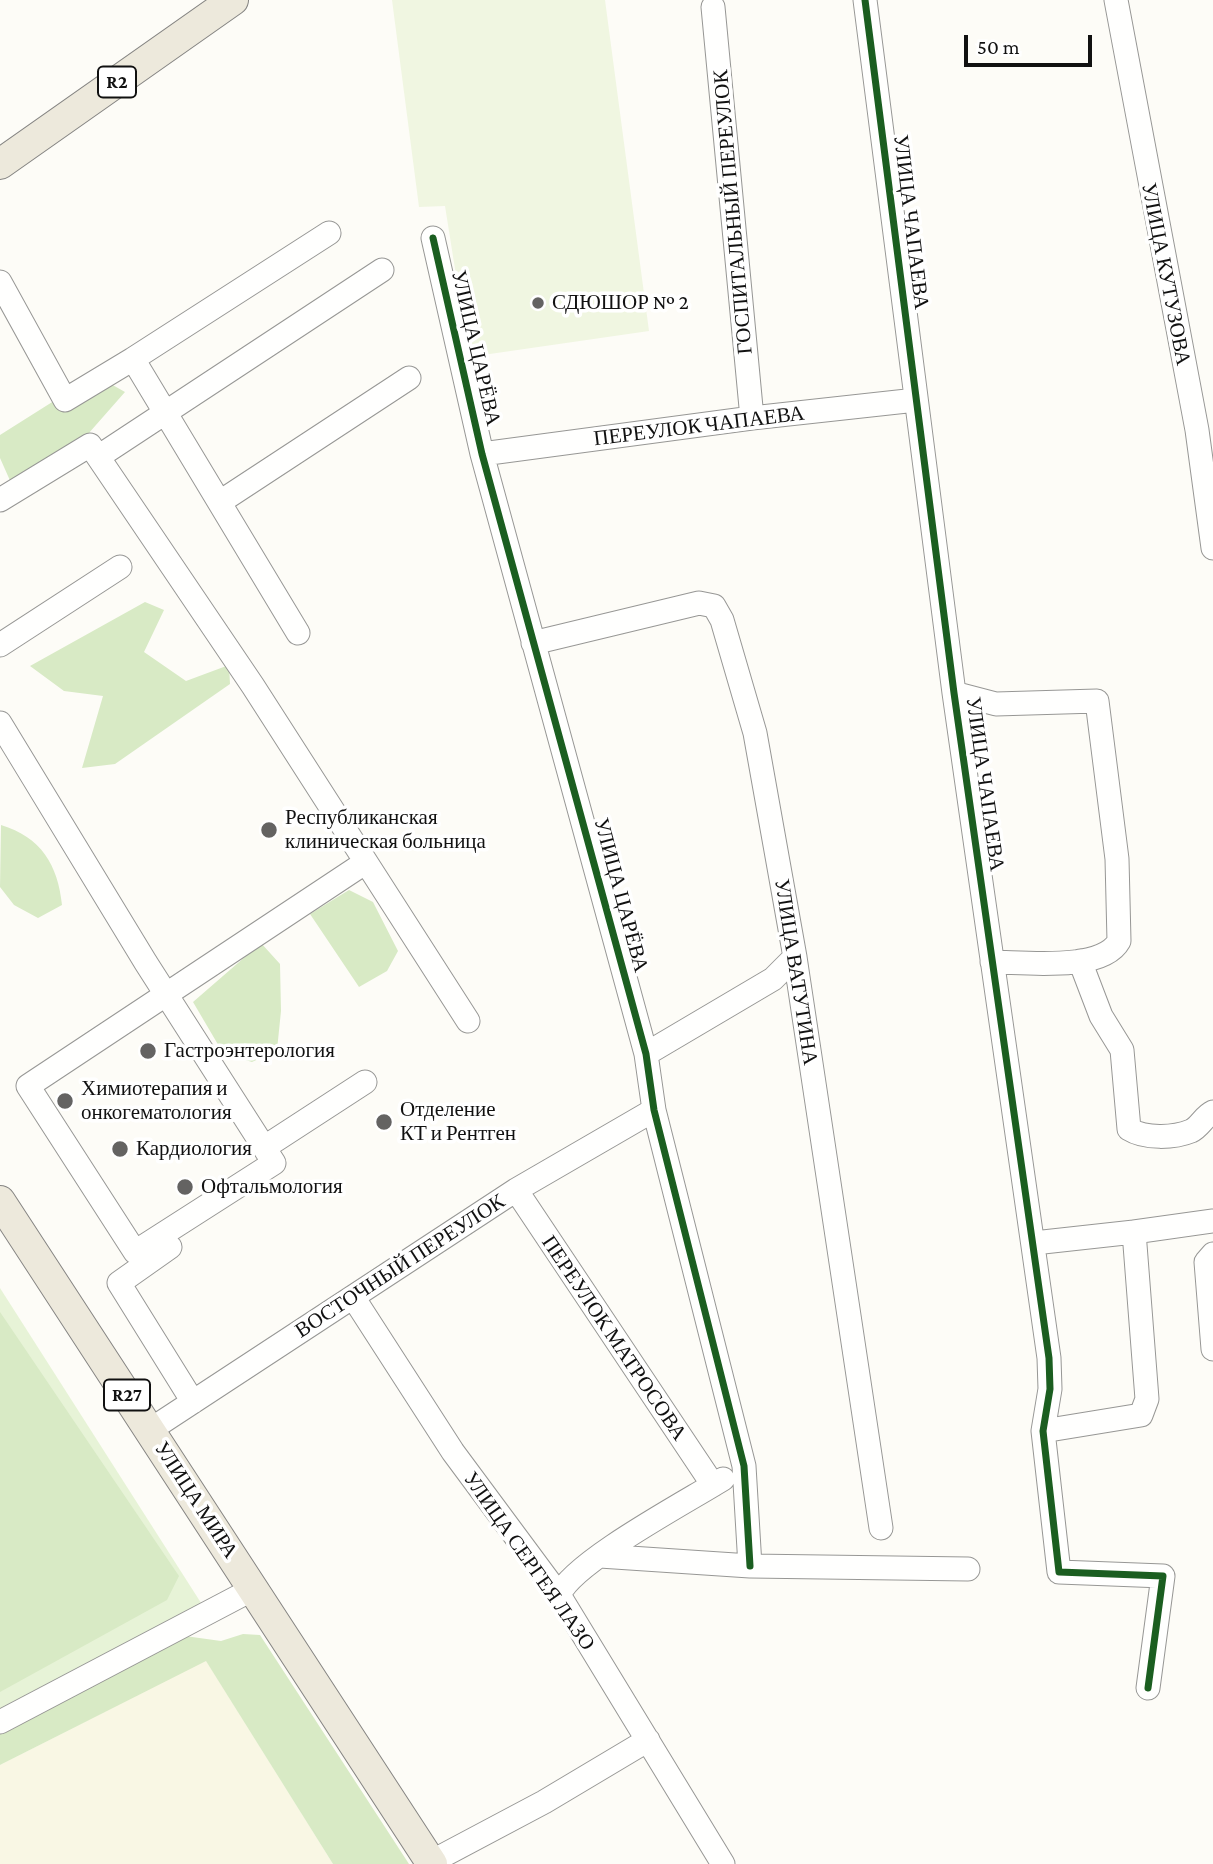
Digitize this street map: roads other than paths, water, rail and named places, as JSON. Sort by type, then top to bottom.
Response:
[{"type":"main road","name":"R2","points":[[3,155],[233,0]]},
{"type":"main road","name":"УЛИЦА МИРА","points":[[0,1201],[431,1863]]},
{"type":"street","name":"УЛИЦА ЧАПАЕВА","points":[[865,0],[954,693],[1049,1358],[1050,1389],[1043,1431],[1059,1572],[1163,1576],[1148,1688]]},
{"type":"street","name":"УЛИЦА КУТУЗОВА","points":[[1116,0],[1197,430],[1213,548]]},
{"type":"street","name":"ГОСПИТАЛЬНЫЙ ПЕРЕУЛОК","points":[[713,7],[752,418]]},
{"type":"street","points":[[0,282],[65,400],[329,233]]},
{"type":"street","name":"УЛИЦА ЦАРЁВА","points":[[433,238],[482,454],[646,1054],[654,1110],[744,1466],[750,1566]]},
{"type":"street","points":[[97,457],[382,270]]},
{"type":"street","points":[[133,359],[298,633]]},
{"type":"street","points":[[220,502],[409,378]]},
{"type":"street","name":"ПЕРЕУЛОК ЧАПАЕВА","points":[[482,454],[752,418],[916,400]]},
{"type":"street","points":[[0,500],[90,445],[253,686],[468,1021]]},
{"type":"street","points":[[0,645],[120,567]]},
{"type":"street","name":"УЛИЦА ВАТУТИНА","points":[[533,643],[699,603],[713,606],[722,620],[755,733],[795,957],[881,1528]]},
{"type":"street","points":[[954,693],[996,704],[1097,701],[1116,859],[1121,932],[1115,948],[1107,954],[1080,961],[992,962]]},
{"type":"street","points":[[0,723],[168,995],[274,1163],[135,1252],[28,1086],[168,995],[366,862]]},
{"type":"street","points":[[646,1054],[773,979],[795,957]]},
{"type":"street","points":[[1080,961],[1101,1016],[1122,1051],[1129,1129],[1141,1136],[1177,1134],[1194,1130],[1213,1112]]},
{"type":"street","points":[[265,1147],[365,1082]]},
{"type":"street","name":"ВОСТОЧНЫЙ ПЕРЕУЛОК","points":[[150,1430],[516,1190],[654,1110]]},
{"type":"street","name":"ПЕРЕУЛОК МАТРОСОВА","points":[[516,1190],[713,1485]]},
{"type":"street","points":[[1034,1243],[1213,1221]]},
{"type":"street","points":[[1043,1431],[1134,1417],[1145,1411],[1147,1399],[1133,1232]]},
{"type":"street","points":[[182,1238],[119,1283],[193,1402]]},
{"type":"street","points":[[1213,1254],[1206,1262],[1213,1349]]},
{"type":"street","name":"УЛИЦА СЕРГЕЯ ЛАЗО","points":[[353,1297],[453,1452],[559,1595],[723,1864]]},
{"type":"street","points":[[559,1595],[567,1581],[600,1556],[744,1466]]},
{"type":"street","points":[[600,1556],[750,1566],[968,1569]]},
{"type":"street","points":[[0,1721],[253,1589]]},
{"type":"street","points":[[431,1863],[544,1802],[648,1740]]},
{"type":"place","name":"СДЮШОР № 2","points":[[538,303]]},
{"type":"place","name":"Республиканская клиническая больница","points":[[269,830]]},
{"type":"place","name":"Гастроэнтерология","points":[[148,1051]]},
{"type":"place","name":"Химиотерапия и онкогематология","points":[[65,1101]]},
{"type":"place","name":"Отделение КТ и Рентген","points":[[384,1122]]},
{"type":"place","name":"Кардиология","points":[[120,1149]]},
{"type":"place","name":"Офтальмология","points":[[185,1187]]}]
